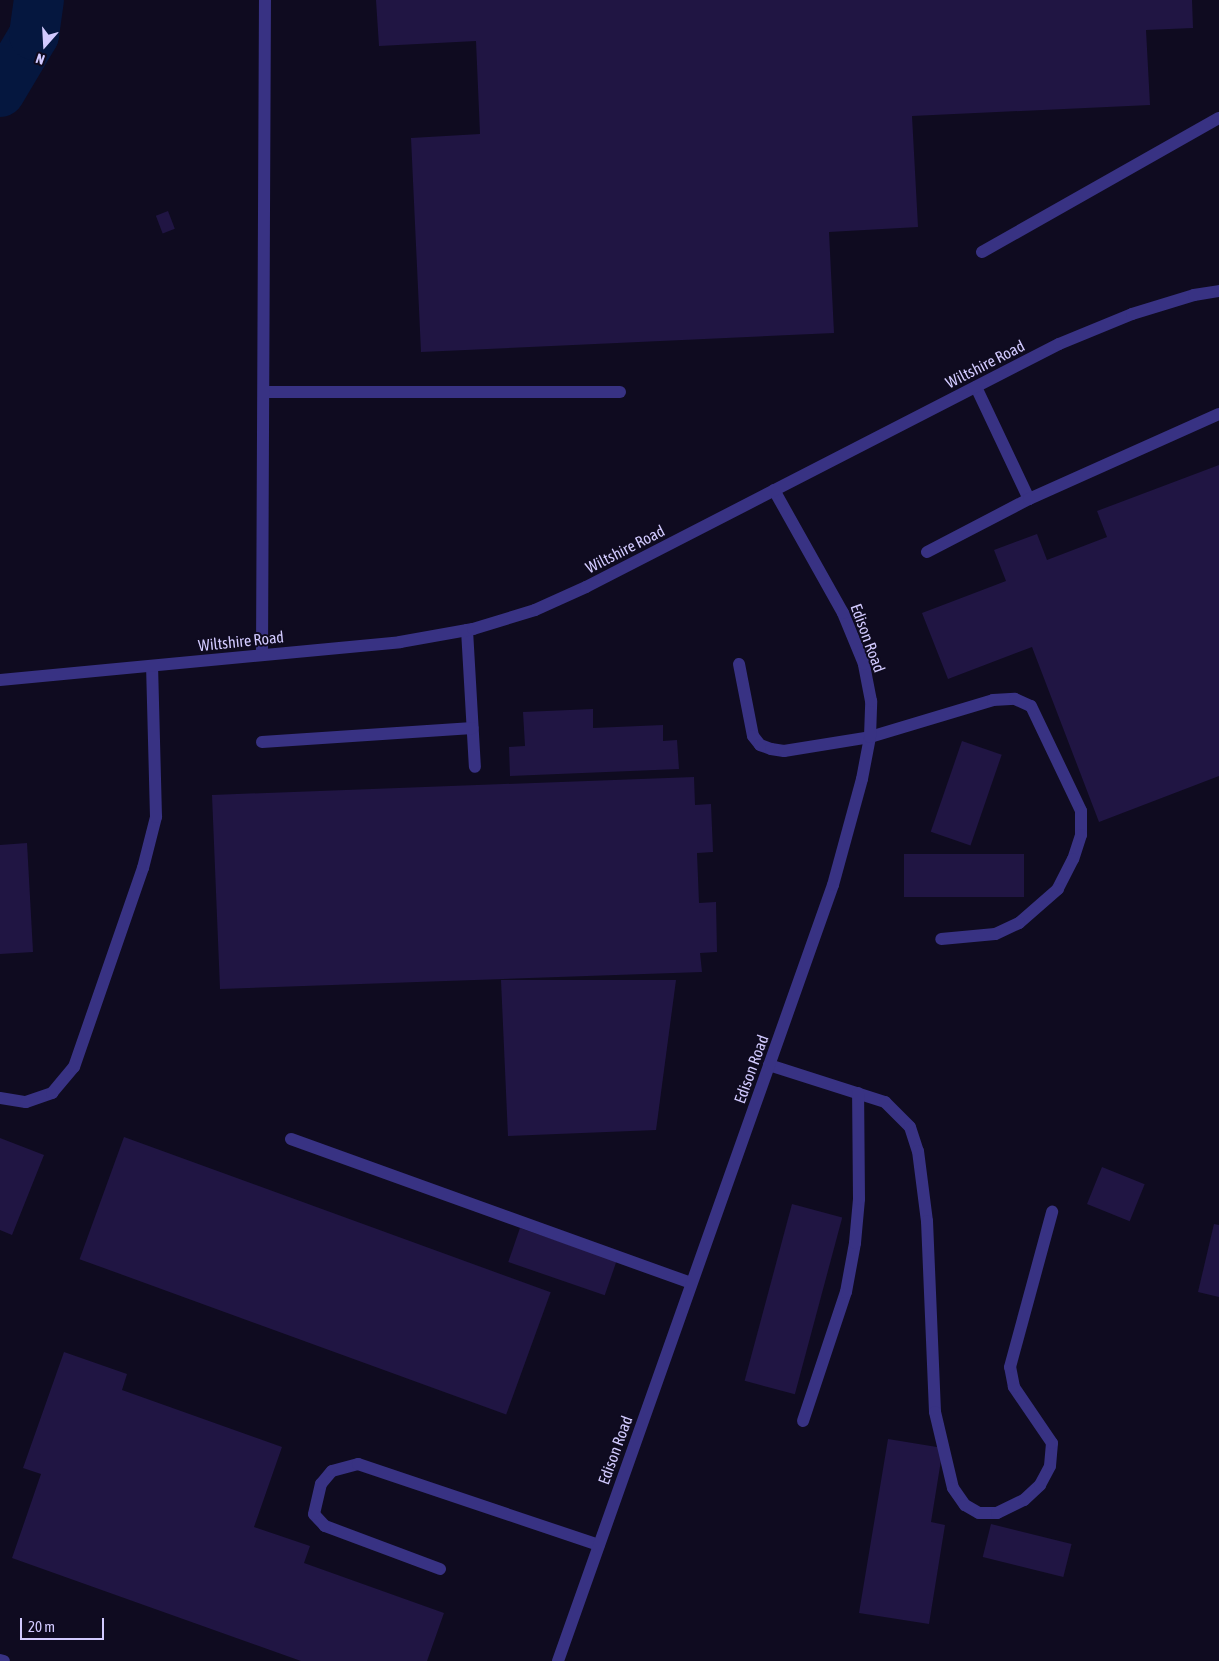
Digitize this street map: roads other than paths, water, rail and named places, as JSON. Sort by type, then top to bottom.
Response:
[{"type":"street","points":[[262,655],[265,392],[265,0]]},
{"type":"street","points":[[982,252],[1219,118]]},
{"type":"street","name":"Wiltshire Road","points":[[0,680],[400,642],[467,630],[534,610],[586,587],[1059,344],[1132,314],[1194,295],[1219,291]]},
{"type":"street","points":[[976,387],[1029,500]]},
{"type":"street","points":[[265,392],[620,392]]},
{"type":"street","points":[[927,552],[1029,500],[1219,414]]},
{"type":"street","name":"Edison Road","points":[[558,1661],[833,885],[862,779],[870,737],[871,701],[864,664],[843,613],[774,490]]},
{"type":"street","points":[[467,630],[475,767]]},
{"type":"street","points":[[738,664],[753,736],[760,745],[784,751],[870,737],[993,700],[1015,698],[1031,706],[1042,723],[1081,811],[1081,835],[1073,859],[1058,889],[1039,908],[1019,923],[995,934],[942,939]]},
{"type":"street","points":[[0,1098],[26,1102],[52,1093],[74,1067],[143,868],[156,817],[152,666]]},
{"type":"street","points":[[262,742],[473,728]]},
{"type":"street","points":[[769,1065],[885,1102],[910,1127],[918,1151],[926,1221],[935,1412],[953,1488],[965,1505],[979,1514],[997,1512],[1024,1500],[1040,1485],[1050,1466],[1052,1443],[1014,1387],[1010,1367],[1052,1212]]},
{"type":"street","points":[[803,1421],[846,1292],[855,1243],[859,1199],[858,1092]]},
{"type":"street","points":[[291,1139],[692,1283]]},
{"type":"street","points":[[440,1570],[325,1526],[314,1514],[321,1484],[332,1471],[358,1464],[599,1545]]},
{"type":"street","points":[[0,1660],[4,1661]]},
{"type":"waterway","points":[[0,92],[34,35],[39,0]]}]
